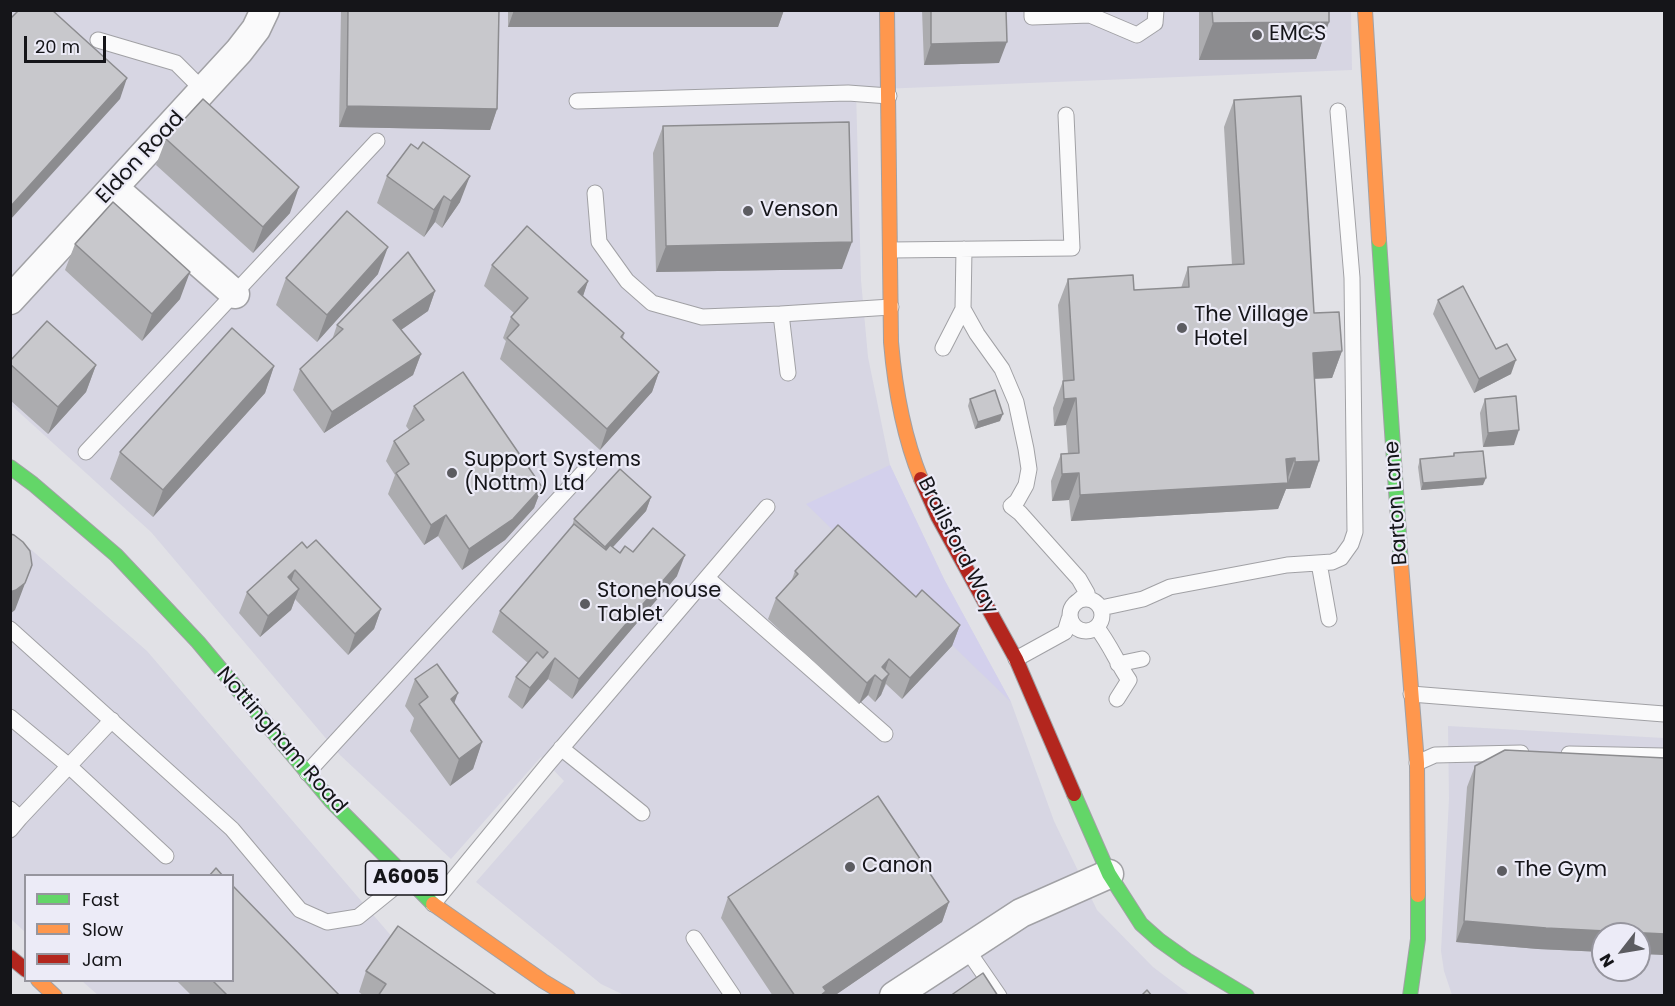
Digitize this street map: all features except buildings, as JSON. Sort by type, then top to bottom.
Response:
[{"type":"street","name":"Eldon Road","points":[[10,300],[239,51],[256,29],[265,10]]},
{"type":"street","name":"Brailsford Way","points":[[887,10],[891,342],[896,385],[907,442],[938,517],[1016,659],[1109,874],[1141,924],[1215,983],[1247,996]]},
{"type":"street","name":"Barton Lane","points":[[1365,10],[1367,76],[1417,763],[1418,939],[1410,996]]},
{"type":"street","points":[[114,188],[235,294]]},
{"type":"street","name":"Nottingham Road","points":[[10,467],[116,555],[198,642],[331,801],[433,904],[567,996]]},
{"type":"street","points":[[894,996],[1021,913],[1109,874]]},
{"type":"street","points":[[10,957],[24,968]]},
{"type":"street","points":[[39,982],[55,996]]},
{"type":"lane","points":[[1032,10],[1032,17],[1090,13],[1137,35],[1155,23],[1156,10]]},
{"type":"lane","points":[[98,40],[176,63],[203,90]]},
{"type":"lane","points":[[577,101],[848,93],[889,96]]},
{"type":"lane","points":[[1101,608],[1143,599],[1170,587],[1287,565],[1332,562],[1341,558],[1351,544],[1355,532],[1352,278],[1338,111]]},
{"type":"lane","points":[[891,250],[1072,248],[1066,115]]},
{"type":"lane","points":[[86,452],[378,141]]},
{"type":"lane","points":[[595,193],[599,242],[627,281],[652,303],[702,317],[891,307]]},
{"type":"lane","points":[[943,348],[963,309],[964,249]]},
{"type":"lane","points":[[963,309],[977,334],[1002,369],[1022,423],[1029,469],[1026,485],[1017,501],[1011,506],[1020,513],[1079,579],[1087,593],[1073,605],[1065,632],[1016,659]]},
{"type":"lane","points":[[781,314],[788,373]]},
{"type":"lane","points":[[307,772],[589,466]]},
{"type":"lane","points":[[433,904],[561,748],[767,507]]},
{"type":"lane","points":[[1319,563],[1329,619]]},
{"type":"lane","points":[[706,578],[885,734]]},
{"type":"lane","points":[[1069,619],[1080,631],[1090,632],[1097,628],[1102,618],[1101,608],[1091,599],[1081,599],[1077,602]]},
{"type":"lane","points":[[1097,628],[1109,644],[1118,664],[1129,680],[1117,699]]},
{"type":"lane","points":[[10,629],[232,829],[300,910],[327,922],[358,917],[406,878]]},
{"type":"lane","points":[[1118,664],[1142,659]]},
{"type":"lane","points":[[1411,694],[1665,714]]},
{"type":"lane","points":[[10,717],[69,766],[166,856]]},
{"type":"lane","points":[[14,819],[69,766],[112,720]]},
{"type":"lane","points":[[561,748],[642,813]]},
{"type":"lane","points":[[1417,763],[1435,755],[1495,752],[1665,756]]},
{"type":"lane","points":[[694,938],[733,996]]},
{"type":"lane","points":[[966,948],[999,996]]},
{"type":"shaded area","points":[[10,11],[1351,11],[1352,70],[856,90],[861,280],[868,357],[890,465],[944,579],[1011,702],[1054,821],[1097,910],[1153,967],[1190,995],[624,995],[601,984],[476,882],[564,781],[541,757],[451,859],[340,755],[151,532],[11,405]]},
{"type":"shaded area","points":[[890,465],[944,579],[1011,702],[806,504]]},
{"type":"shaded area","points":[[11,532],[147,651],[393,938],[483,995],[99,996],[83,982],[234,982],[234,874],[24,874],[24,931],[11,919]]},
{"type":"shaded area","points":[[1448,726],[1664,738],[1664,995],[1452,995],[1444,971],[1441,951],[1449,799]]},
{"type":"traffic: fast","points":[[1379,240],[1401,564]]},
{"type":"traffic: fast","points":[[10,467],[116,555],[198,642],[331,801],[433,904]]},
{"type":"traffic: fast","points":[[1074,794],[1109,874],[1141,924],[1187,960],[1247,996]]},
{"type":"traffic: fast","points":[[1410,996],[1418,939],[1418,895]]},
{"type":"traffic: slow","points":[[887,10],[891,342],[901,412],[909,446],[921,479]]},
{"type":"traffic: slow","points":[[1365,10],[1379,240]]},
{"type":"traffic: slow","points":[[1401,564],[1417,763],[1418,895]]},
{"type":"traffic: slow","points":[[433,904],[568,996]]},
{"type":"traffic: slow","points":[[40,982],[55,996]]},
{"type":"traffic: jam","points":[[921,479],[938,517],[1016,659],[1074,794]]},
{"type":"traffic: jam","points":[[10,957],[24,968]]},
{"type":"place","name":"EMCS","points":[[1257,35]]},
{"type":"place","name":"Venson","points":[[748,211]]},
{"type":"place","name":"The Village Hotel","points":[[1182,328]]},
{"type":"place","name":"Support Systems (Nottm) Ltd","points":[[452,473]]},
{"type":"place","name":"Stonehouse Tablet","points":[[585,604]]},
{"type":"place","name":"Canon","points":[[850,867]]},
{"type":"place","name":"The Gym","points":[[1502,871]]}]
